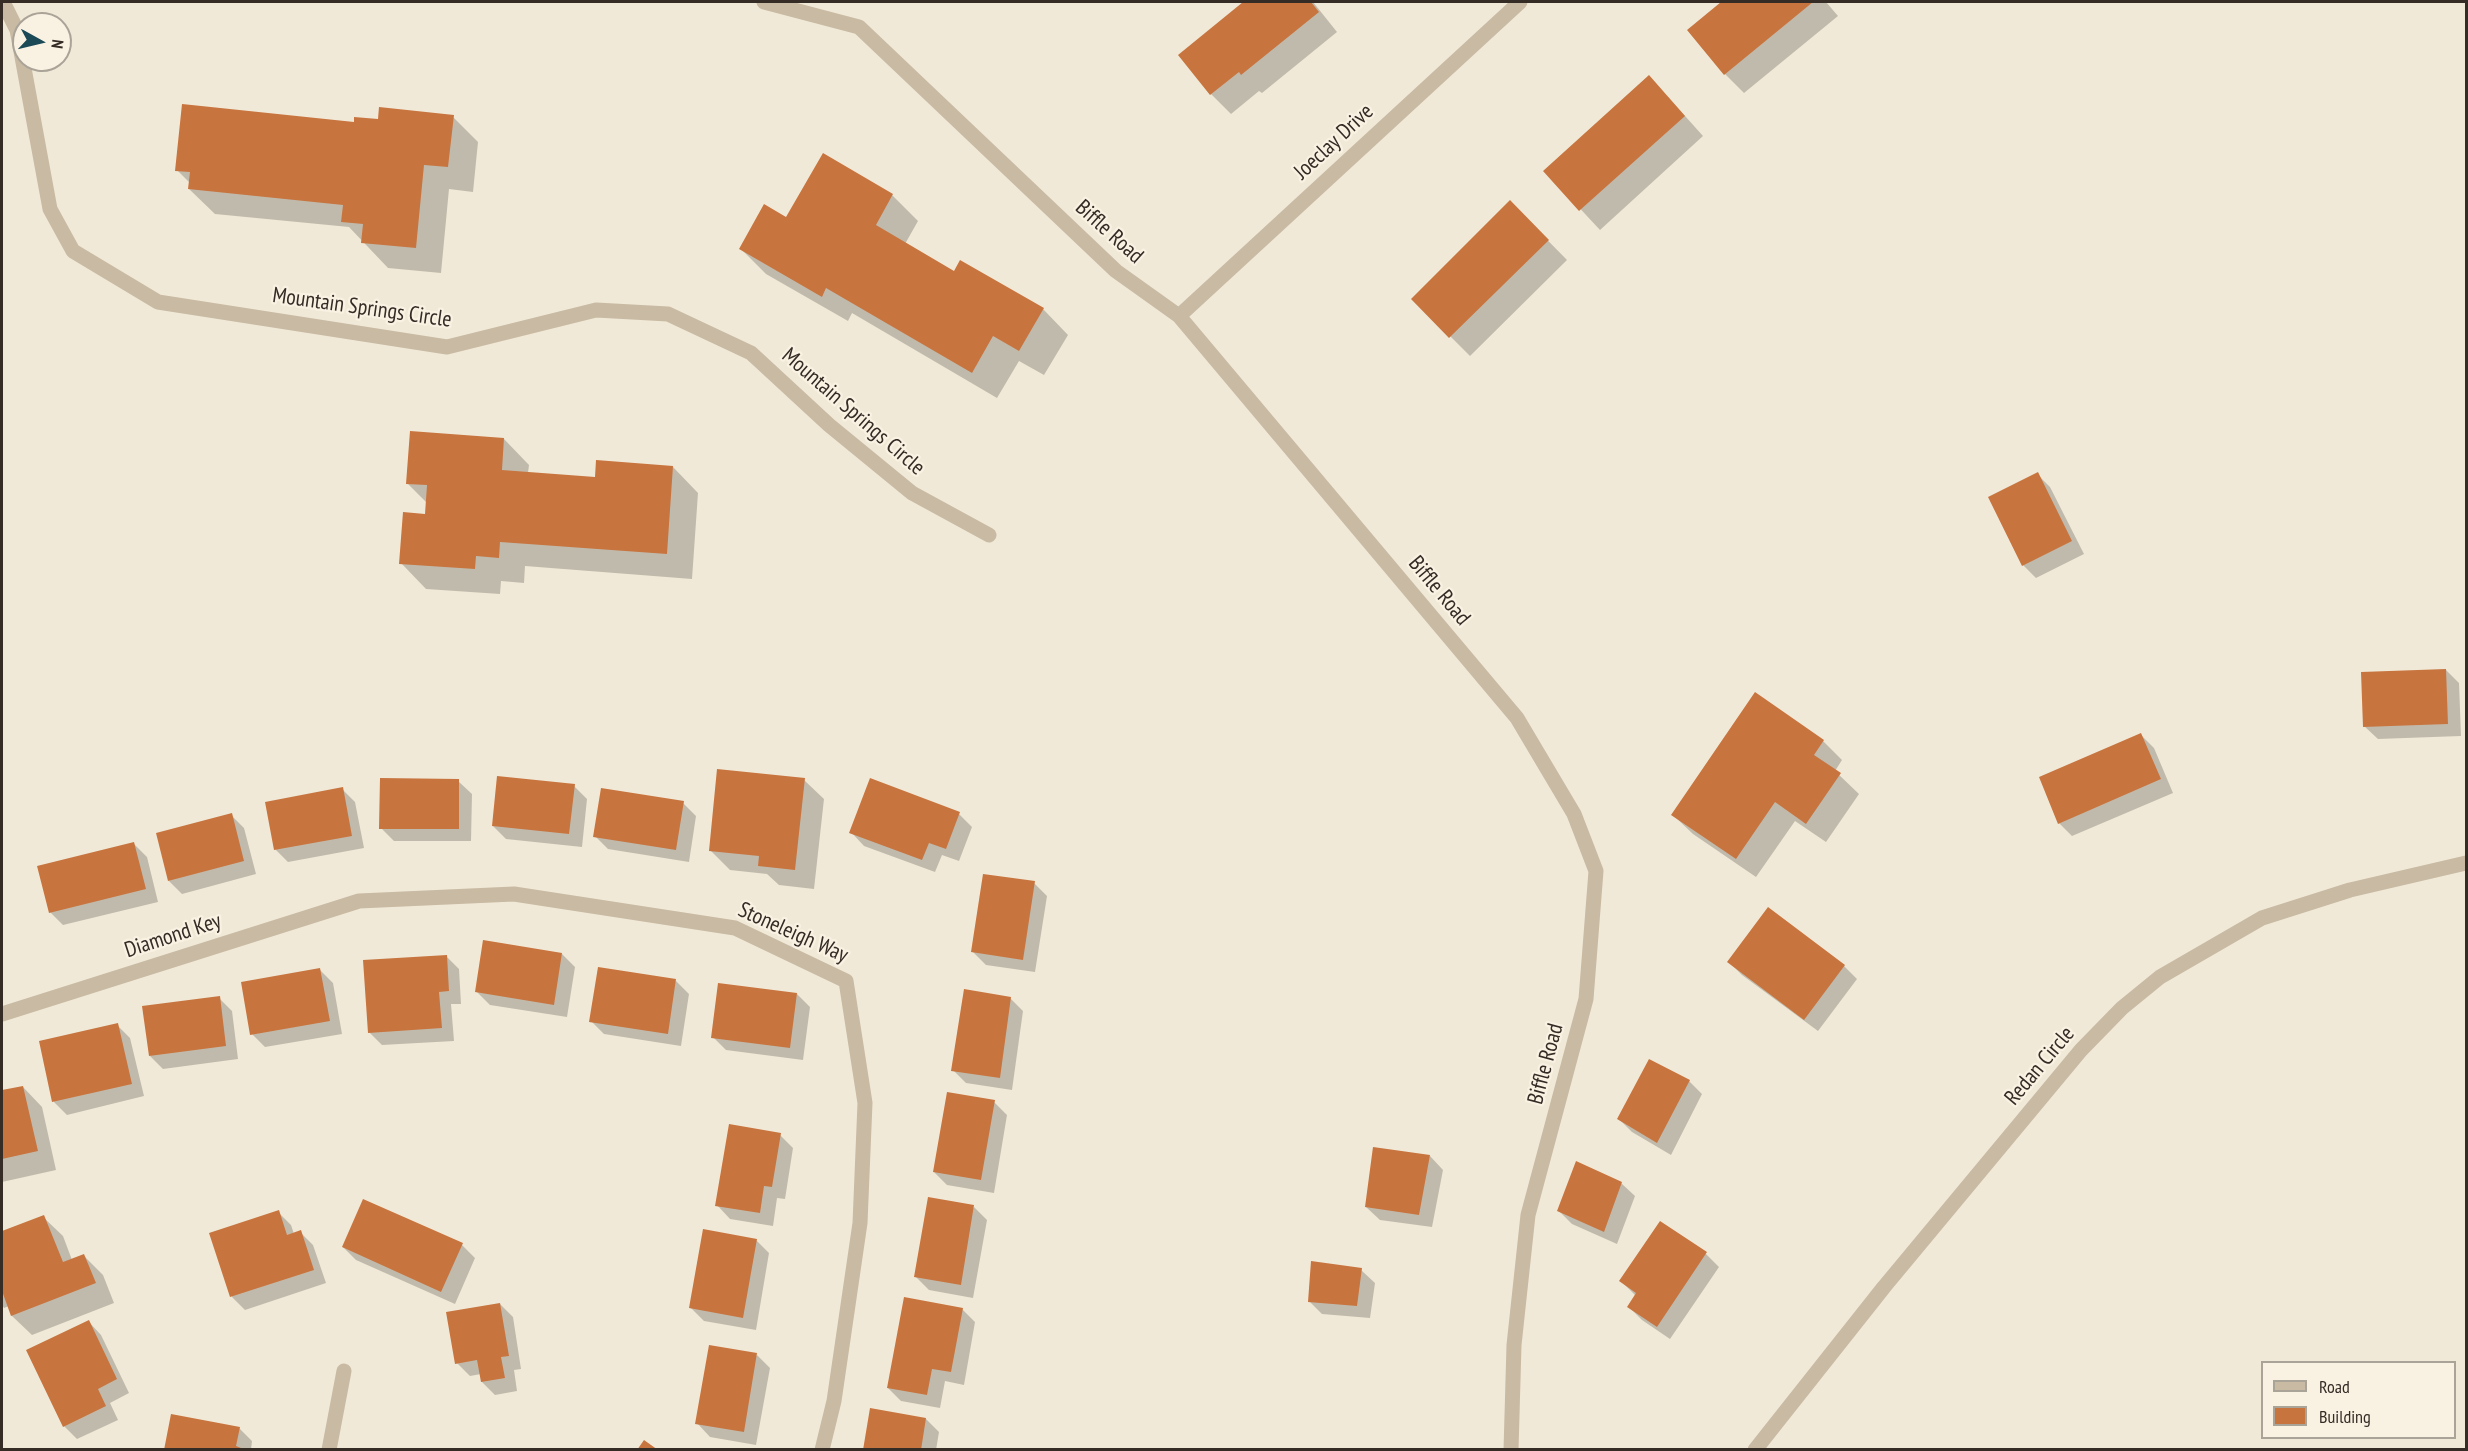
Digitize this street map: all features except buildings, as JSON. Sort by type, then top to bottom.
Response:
[{"type":"street","name":"Mountain Springs Circle","points":[[3,2],[17,30],[50,209],[72,251],[158,302],[447,347],[596,310],[668,314],[751,353],[829,425],[912,494],[989,536]]},
{"type":"street","name":"Biffle Road","points":[[764,2],[859,27],[1116,271],[1179,316],[1517,718],[1574,814],[1596,871],[1586,999],[1528,1215],[1514,1345],[1511,1449]]},
{"type":"street","name":"Joeclay Drive","points":[[1179,316],[1520,2]]},
{"type":"street","name":"Redan Circle","points":[[1755,1449],[1884,1287],[2081,1050],[2122,1008],[2160,976],[2262,918],[2350,890],[2466,862]]},
{"type":"street","name":"Stoneleigh Way","points":[[359,901],[514,894],[735,928],[846,981],[865,1103],[860,1223],[834,1401],[822,1449]]},
{"type":"street","name":"Diamond Key","points":[[2,1014],[359,901]]},
{"type":"street","points":[[329,1449],[344,1371]]}]
